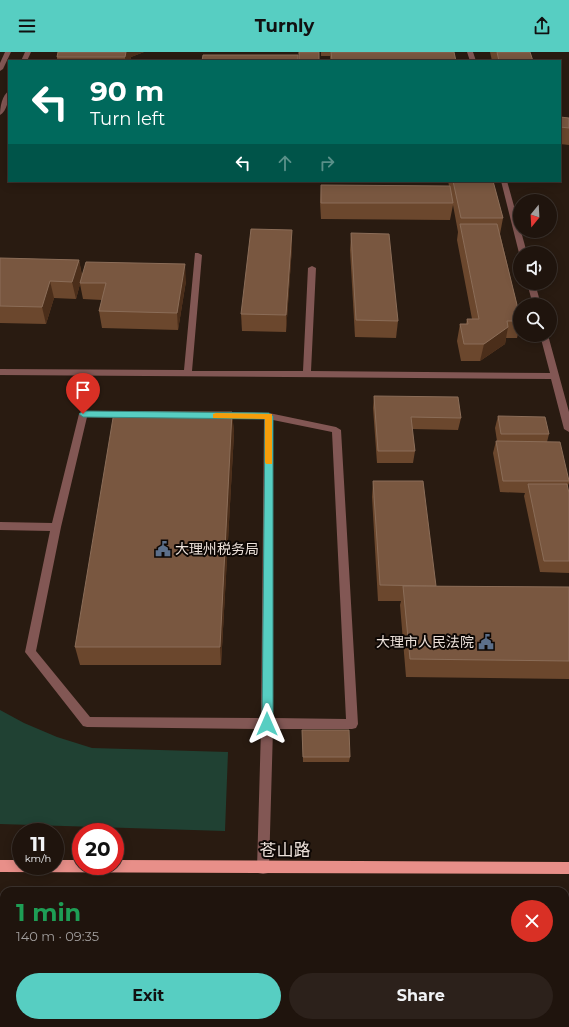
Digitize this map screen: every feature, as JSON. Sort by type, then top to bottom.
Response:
[{"type":"main road","name":"苍山路","points":[[0,866],[569,868]]},
{"type":"street","points":[[0,69],[8,52]]},
{"type":"street","points":[[0,113],[8,94]]},
{"type":"street","points":[[504,182],[521,246]]},
{"type":"street","points":[[188,373],[198,255]]},
{"type":"street","points":[[307,373],[312,268]]},
{"type":"street","points":[[546,342],[569,429]]},
{"type":"street","points":[[0,372],[307,373],[555,376]]},
{"type":"street","points":[[83,414],[269,416],[336,430],[352,724],[87,722],[30,652],[56,527],[83,414]]},
{"type":"street","points":[[263,868],[267,724],[269,416]]},
{"type":"street","points":[[0,526],[56,527]]},
{"type":"green space","points":[[0,710],[24,723],[57,737],[92,748],[228,752],[225,831],[124,828],[124,823],[72,823],[72,826],[64,826],[64,823],[0,824]]},
{"type":"building","points":[[58,52],[126,52],[125,57],[57,57]]},
{"type":"building","points":[[299,52],[319,52],[319,60],[299,60]]},
{"type":"building","points":[[331,52],[454,52],[456,60],[332,60]]},
{"type":"building","points":[[497,52],[530,52],[533,60],[499,60]]},
{"type":"building","points":[[203,55],[298,55],[298,60],[202,60]]},
{"type":"building","points":[[561,117],[569,118],[569,128],[561,127]]},
{"type":"building","points":[[453,182],[493,182],[503,218],[461,218]]},
{"type":"building","points":[[321,185],[450,186],[453,203],[321,203]]},
{"type":"building","points":[[460,224],[497,224],[515,298],[513,298],[513,321],[507,321],[508,327],[484,344],[464,344],[460,324],[468,324],[467,319],[479,319]]},
{"type":"building","points":[[251,229],[292,230],[286,315],[241,314]]},
{"type":"building","points":[[351,233],[389,234],[398,321],[356,320]]},
{"type":"building","points":[[0,258],[79,260],[72,282],[50,281],[42,307],[0,306]]},
{"type":"building","points":[[86,262],[185,264],[177,313],[99,311],[106,283],[80,283]]},
{"type":"building","points":[[374,396],[458,397],[461,418],[411,417],[415,451],[378,451]]},
{"type":"building","name":"大理州税务局","points":[[114,412],[232,412],[220,647],[75,647]]},
{"type":"building","points":[[498,416],[545,417],[549,434],[501,434]]},
{"type":"building","points":[[496,441],[560,442],[569,481],[503,481]]},
{"type":"building","points":[[373,481],[423,481],[436,586],[380,585]]},
{"type":"building","points":[[528,484],[567,484],[569,493],[569,561],[544,561]]},
{"type":"building","name":"大理市人民法院","points":[[403,586],[569,587],[569,661],[410,659]]},
{"type":"building","points":[[302,730],[349,730],[350,757],[303,757]]},
{"type":"slow traffic","points":[[216,416],[269,416],[269,462]]},
{"type":"place","name":"大理州税务局","points":[[163,549]]},
{"type":"place","name":"大理市人民法院","points":[[486,642]]},
{"type":"route","points":[[83,414],[269,416],[267,724]]}]
